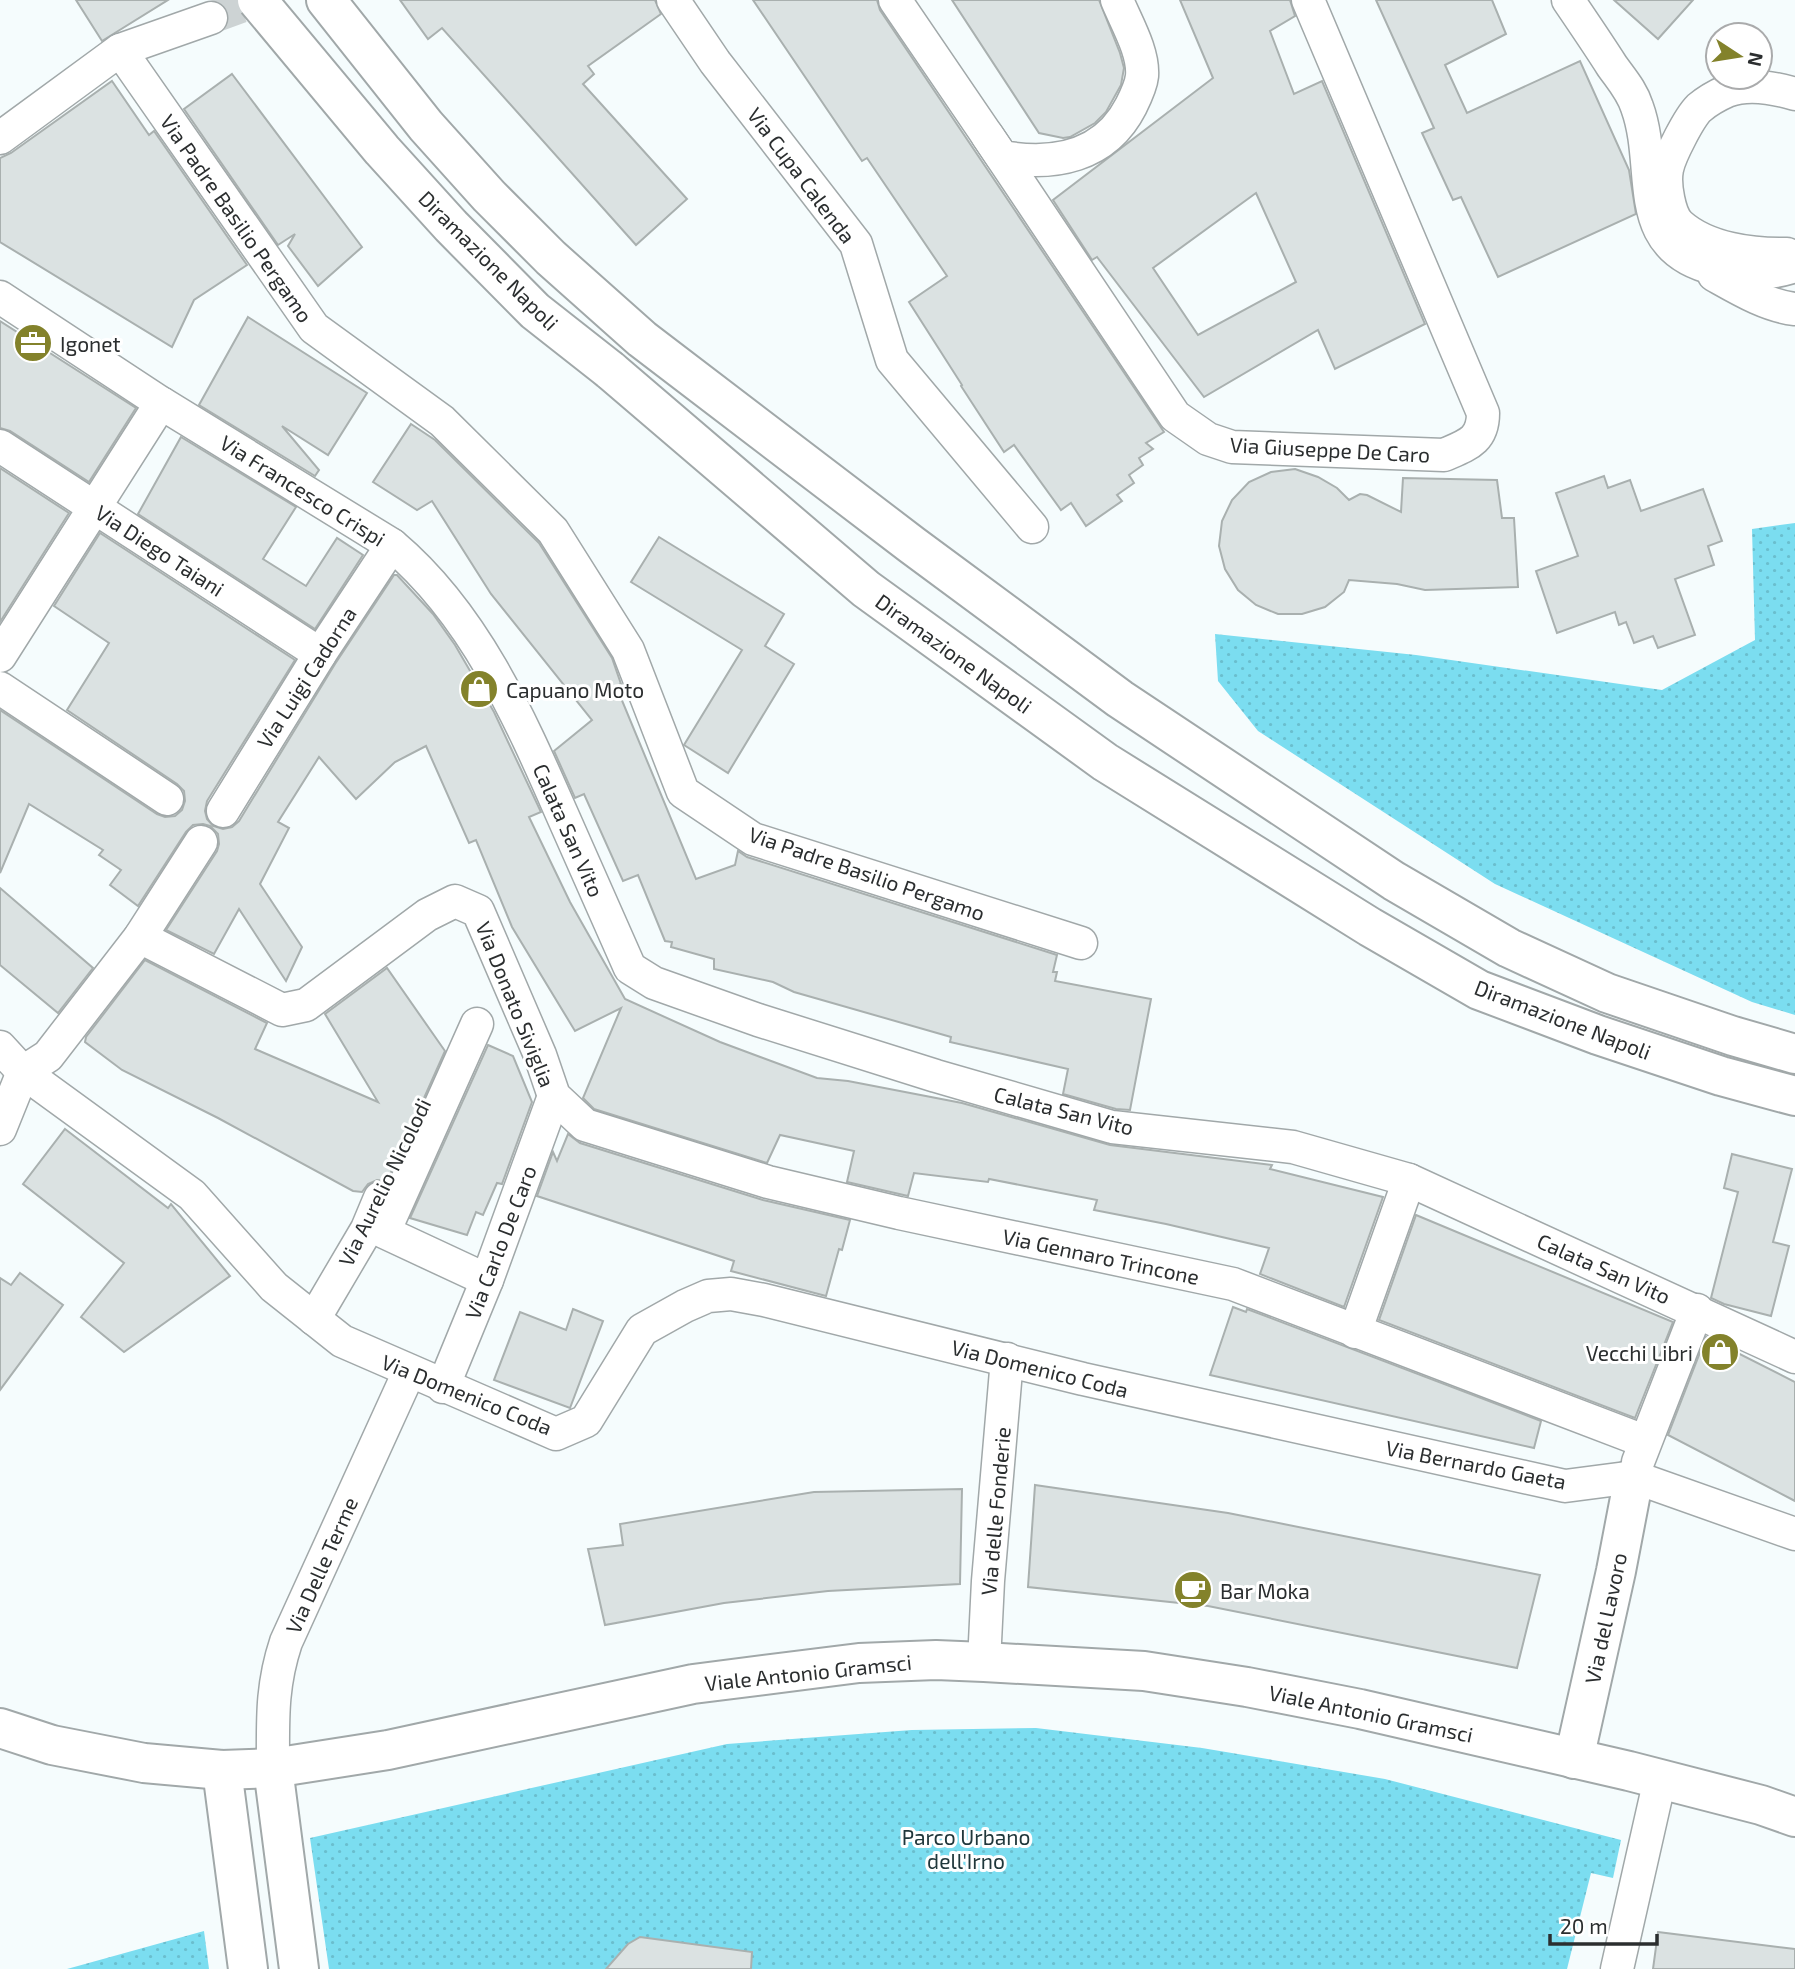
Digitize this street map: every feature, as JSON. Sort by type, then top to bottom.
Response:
[{"type":"main road","name":"Diramazione Napoli","points":[[257,0],[382,150],[451,226],[535,311],[610,370],[866,589],[1105,762],[1370,927],[1479,990],[1598,1035],[1721,1076],[1795,1096]]},
{"type":"main road","name":"Diramazione Napoli","points":[[326,0],[426,126],[489,196],[551,258],[642,339],[912,545],[1120,699],[1394,881],[1509,948],[1607,993],[1795,1054]]},
{"type":"main road","name":"Via del Lavoro","points":[[1574,1759],[1639,1459]]},
{"type":"main road","name":"Viale Antonio Gramsci","points":[[0,1728],[52,1745],[144,1763],[222,1770],[273,1768],[388,1750],[693,1684],[859,1663],[936,1660],[984,1662],[1144,1671],[1247,1686],[1360,1709],[1660,1779],[1761,1805],[1795,1817]]},
{"type":"main road","points":[[273,1768],[299,1969]]},
{"type":"main road","points":[[222,1770],[248,1969]]},
{"type":"street","name":"Via Cupa Calenda","points":[[673,0],[715,62],[856,244],[892,360],[1032,527]]},
{"type":"street","points":[[895,0],[1002,157],[1039,161],[1082,152],[1109,137],[1125,119],[1135,99],[1142,76],[1139,55],[1117,0]]},
{"type":"street","name":"Via Giuseppe De Caro","points":[[987,135],[1175,416],[1208,439],[1232,447],[1444,455],[1472,443],[1483,428],[1483,413],[1308,0]]},
{"type":"street","points":[[1568,0],[1628,86],[1643,126],[1649,195],[1655,216],[1671,247],[1743,292],[1795,309]]},
{"type":"street","points":[[0,138],[120,50],[211,19]]},
{"type":"street","name":"Via Padre Basilio Pergamo","points":[[120,50],[314,328],[442,421],[553,531],[628,650],[683,792],[753,839],[1081,943]]},
{"type":"street","points":[[1795,94],[1779,89],[1749,87],[1727,91],[1698,109],[1681,136],[1667,169],[1667,197],[1678,224],[1703,238],[1731,248],[1767,255],[1795,254]]},
{"type":"street","points":[[1695,264],[1732,272],[1760,274],[1795,266]]},
{"type":"street","name":"Via Francesco Crispi","points":[[0,297],[162,403],[392,545],[419,568],[465,627],[494,671],[535,752]]},
{"type":"street","points":[[0,656],[162,403]]},
{"type":"street","name":"Via Diego Taiani","points":[[0,446],[320,654]]},
{"type":"street","name":"Via Luigi Cadorna","points":[[223,811],[320,654],[392,545]]},
{"type":"street","points":[[0,688],[167,799]]},
{"type":"street","name":"Calata San Vito","points":[[535,752],[630,968],[654,983],[783,1028],[1112,1127],[1293,1147],[1409,1180],[1795,1356]]},
{"type":"street","points":[[0,1129],[23,1072],[48,1056],[140,937],[201,842]]},
{"type":"street","name":"Via Donato Siviglia","points":[[140,937],[282,1010],[306,1005],[428,915],[455,901],[478,911],[540,1055],[554,1096]]},
{"type":"street","points":[[477,1024],[384,1232],[487,1280]]},
{"type":"street","name":"Via Aurelio Nicolodi","points":[[314,1320],[367,1229],[450,1042]]},
{"type":"street","points":[[0,1047],[23,1072]]},
{"type":"street","name":"Via Domenico Coda","points":[[23,1072],[192,1195],[274,1287],[342,1341],[556,1434],[586,1421],[642,1330],[708,1296],[731,1294],[1193,1404]]},
{"type":"street","name":"Via Carlo De Caro","points":[[443,1387],[487,1280],[554,1096]]},
{"type":"street","name":"Via Gennaro Trincone","points":[[554,1096],[585,1125],[768,1182],[912,1216],[1234,1284],[1355,1332],[1639,1459]]},
{"type":"street","points":[[1355,1332],[1409,1180]]},
{"type":"street","points":[[1639,1459],[1697,1310]]},
{"type":"street","name":"Via delle Fonderie","points":[[984,1662],[988,1581],[1007,1359]]},
{"type":"street","name":"Via Delle Terme","points":[[273,1768],[274,1696],[277,1669],[286,1642],[409,1372]]},
{"type":"street","name":"Via Bernardo Gaeta","points":[[1193,1404],[1565,1486],[1639,1459],[1795,1534]]},
{"type":"street","points":[[1617,1969],[1660,1779]]},
{"type":"green space","points":[[1795,523],[1795,1015],[1752,1002],[1495,884],[1258,731],[1218,681],[1215,634],[1416,655],[1662,690],[1755,640],[1752,529]]},
{"type":"green space","name":"Parco Urbano dell'Irno","points":[[1036,1728],[1202,1748],[1385,1779],[1621,1840],[1613,1878],[1591,1873],[1567,1969],[329,1969],[310,1838],[727,1744],[912,1730]]},
{"type":"green space","points":[[204,1931],[209,1969],[67,1969]]},
{"type":"building","points":[[76,0],[168,0],[102,41]]},
{"type":"building","points":[[400,0],[655,0],[661,14],[588,66],[594,74],[583,84],[687,199],[636,245],[442,28],[428,39]]},
{"type":"building","points":[[753,0],[877,0],[880,10],[1164,432],[1146,443],[1153,449],[1139,458],[1143,465],[1129,475],[1134,483],[1117,495],[1122,501],[1086,526],[1071,503],[1061,510],[1014,445],[1004,452],[961,386],[909,302],[947,276],[867,158],[862,161]]},
{"type":"building","points":[[952,0],[1099,0],[1124,68],[1121,85],[1106,112],[1095,123],[1070,137],[1039,133]]},
{"type":"building","points":[[1180,0],[1290,0],[1295,16],[1270,31],[1294,94],[1322,81],[1425,324],[1335,369],[1318,330],[1204,397],[1097,257],[1092,260],[1053,200],[1213,78]],"holes":[[[1256,193],[1296,282],[1198,335],[1153,268]]]},
{"type":"building","points":[[1376,0],[1492,0],[1506,34],[1445,65],[1467,113],[1580,61],[1629,170],[1636,214],[1498,277],[1461,197],[1453,200],[1422,133],[1434,128]]},
{"type":"building","points":[[1614,0],[1693,0],[1658,39]]},
{"type":"building","points":[[232,74],[362,247],[318,286],[288,246],[295,234],[278,245],[184,109]]},
{"type":"building","points":[[112,81],[149,135],[154,131],[247,265],[194,300],[172,347],[0,242],[0,158],[11,153]]},
{"type":"building","points":[[248,317],[367,393],[328,455],[282,426],[319,470],[315,476],[199,405]]},
{"type":"building","points":[[0,321],[136,408],[89,482],[10,431],[0,428]]},
{"type":"building","points":[[411,424],[435,440],[539,543],[612,658],[621,684],[616,686],[696,879],[735,865],[738,851],[747,857],[1057,955],[1053,972],[1057,972],[1055,981],[1151,999],[1130,1110],[1116,1109],[1063,1094],[1068,1069],[950,1042],[951,1037],[794,992],[773,982],[714,969],[714,959],[671,947],[672,942],[665,941],[638,875],[623,881],[584,794],[575,798],[554,751],[592,720],[491,594],[432,501],[417,510],[373,482]]},
{"type":"building","points":[[181,437],[296,507],[263,559],[306,586],[337,538],[363,555],[315,629],[138,514]]},
{"type":"building","points":[[0,468],[69,513],[0,622]]},
{"type":"building","points":[[1295,469],[1318,477],[1337,488],[1349,500],[1360,494],[1367,495],[1401,512],[1403,478],[1497,480],[1502,518],[1514,518],[1518,587],[1425,590],[1397,584],[1349,580],[1344,592],[1325,607],[1302,614],[1278,614],[1256,605],[1238,590],[1225,569],[1219,546],[1222,521],[1232,500],[1249,482],[1271,472]]},
{"type":"building","points":[[1604,476],[1608,488],[1630,480],[1641,511],[1703,489],[1722,541],[1708,546],[1714,565],[1675,579],[1695,635],[1658,648],[1653,636],[1634,643],[1626,622],[1619,625],[1615,612],[1557,633],[1536,571],[1578,556],[1556,493]]},
{"type":"building","points":[[100,533],[295,660],[207,801],[205,811],[213,826],[223,829],[232,827],[239,821],[335,664],[394,575],[397,575],[433,614],[455,645],[494,712],[541,812],[529,817],[570,902],[625,999],[720,1042],[817,1078],[848,1081],[962,1103],[1110,1145],[1272,1165],[1270,1169],[1383,1197],[1344,1307],[1260,1274],[1269,1248],[1094,1210],[1097,1200],[989,1179],[988,1182],[914,1173],[908,1196],[847,1182],[854,1151],[780,1135],[767,1163],[594,1109],[583,1098],[621,1008],[575,1031],[512,927],[476,840],[469,843],[426,746],[395,762],[356,799],[319,757],[278,822],[289,828],[260,884],[302,947],[286,981],[239,909],[214,954],[166,930],[217,851],[218,834],[210,826],[193,825],[186,832],[138,906],[110,885],[121,870],[99,855],[103,850],[29,804],[0,873],[0,710],[157,814],[175,816],[182,810],[185,801],[184,791],[177,784],[67,710],[109,643],[54,606]]},
{"type":"building","points":[[659,537],[784,614],[765,646],[794,664],[728,773],[684,745],[742,650],[631,582]]},
{"type":"building","points":[[0,888],[93,968],[58,1013],[0,965]]},
{"type":"building","points":[[145,960],[267,1023],[255,1049],[378,1102],[325,1014],[387,968],[445,1051],[387,1181],[377,1180],[368,1184],[362,1192],[353,1191],[122,1070],[85,1042],[86,1037]]},
{"type":"building","points":[[488,1045],[513,1056],[532,1102],[502,1184],[497,1183],[483,1215],[476,1212],[467,1235],[410,1218]]},
{"type":"building","points":[[65,1129],[168,1208],[171,1204],[230,1276],[124,1352],[81,1317],[124,1263],[23,1184]]},
{"type":"building","points":[[568,1134],[580,1143],[763,1200],[850,1220],[826,1296],[731,1271],[734,1261],[537,1196],[553,1152],[557,1161]]},
{"type":"building","points":[[1732,1154],[1792,1169],[1773,1242],[1789,1246],[1771,1316],[1711,1298],[1738,1192],[1724,1188]]},
{"type":"building","points":[[1416,1215],[1673,1322],[1635,1418],[1379,1320]]},
{"type":"building","points":[[20,1273],[63,1305],[0,1390],[0,1278],[11,1285]]},
{"type":"building","points":[[1233,1307],[1246,1312],[1247,1309],[1541,1421],[1534,1448],[1210,1375]]},
{"type":"building","points":[[573,1309],[603,1321],[570,1408],[494,1380],[520,1312],[566,1330]]},
{"type":"building","points":[[1706,1337],[1795,1382],[1795,1501],[1668,1435]]},
{"type":"building","points":[[1035,1485],[1228,1513],[1540,1575],[1517,1668],[1208,1606],[1028,1587]]},
{"type":"building","points":[[962,1489],[960,1584],[828,1591],[724,1603],[605,1625],[588,1549],[623,1545],[620,1524],[814,1492]]},
{"type":"building","points":[[1658,1932],[1795,1949],[1795,1969],[1653,1969]]},
{"type":"building","points":[[640,1937],[752,1952],[751,1969],[606,1969],[628,1944]]},
{"type":"tunnel","points":[[211,18],[260,0]]},
{"type":"place","name":"Igonet","points":[[33,343]]},
{"type":"place","name":"Capuano Moto","points":[[479,689]]},
{"type":"place","name":"Vecchi Libri","points":[[1720,1352]]},
{"type":"place","name":"Bar Moka","points":[[1193,1590]]}]
